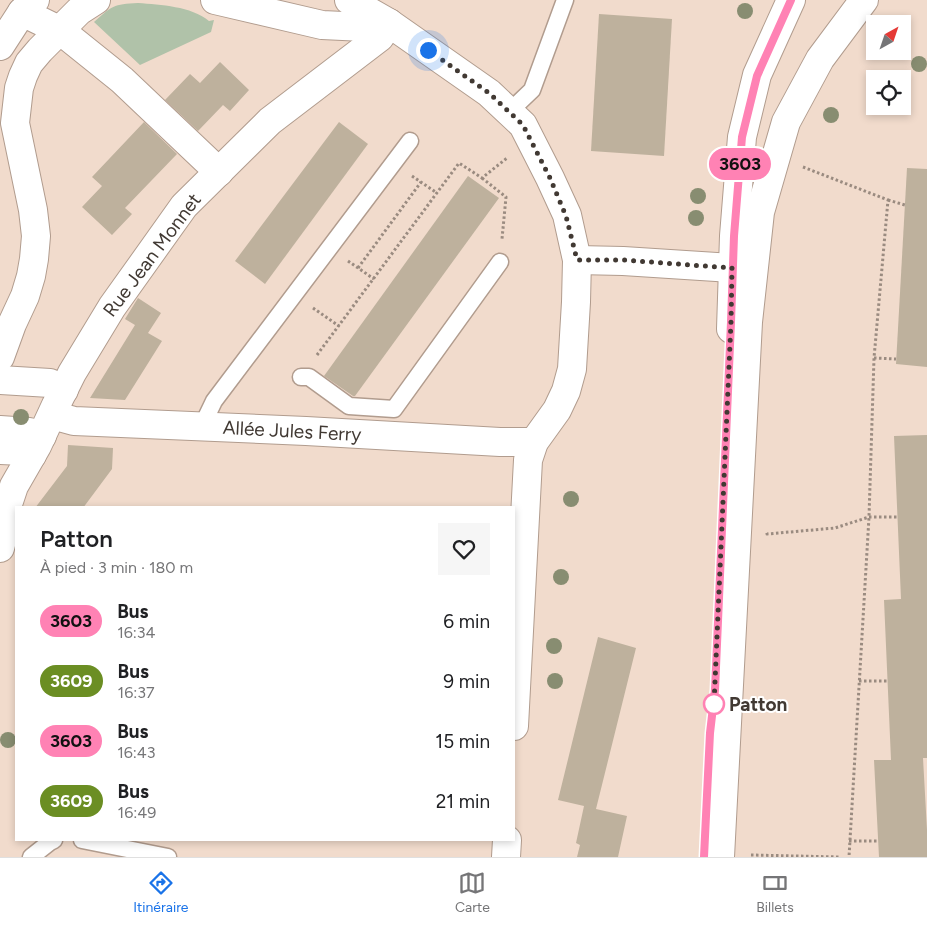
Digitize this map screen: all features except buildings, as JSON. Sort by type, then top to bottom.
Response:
[{"type":"street","points":[[0,357],[31,276],[36,236],[33,210],[15,123],[19,88],[29,63],[40,50],[79,11],[96,0]]},
{"type":"street","points":[[216,0],[322,25],[364,27],[389,23]]},
{"type":"street","points":[[349,0],[389,23],[489,93],[523,125],[550,178],[566,216],[577,260],[572,369],[566,391],[557,410],[534,442],[528,460],[515,707]]},
{"type":"street","points":[[732,856],[747,332],[743,270],[742,137],[757,76],[790,0]]},
{"type":"street","points":[[704,857],[710,733],[716,680],[731,331],[743,270],[786,122],[820,59],[864,0]]},
{"type":"street","points":[[0,46],[28,6],[122,80],[219,172]]},
{"type":"street","name":"Rue Jean Monnet","points":[[0,548],[8,504],[14,486],[72,373],[112,307],[184,206],[270,120],[380,36],[389,23]]},
{"type":"street","points":[[577,260],[623,260],[743,270]]},
{"type":"street","points":[[0,380],[50,383],[49,420],[23,451],[0,450]]},
{"type":"street","points":[[0,399],[42,400],[49,420]]},
{"type":"street","points":[[0,430],[29,432],[49,420]]},
{"type":"street","name":"Allée Jules Ferry","points":[[49,420],[306,430],[500,442],[534,442]]},
{"type":"street","points":[[506,857],[507,841]]},
{"type":"lane","points":[[509,112],[532,90],[565,0]]},
{"type":"lane","points":[[202,426],[214,401],[410,141]]},
{"type":"lane","points":[[301,377],[309,377],[348,406],[394,409],[500,262]]},
{"type":"lane","points":[[31,857],[52,841]]},
{"type":"lane","points":[[84,841],[98,847],[168,857]]},
{"type":"path","points":[[482,178],[530,138]]},
{"type":"path","points":[[301,377],[458,163],[482,178],[506,197],[500,262]]},
{"type":"path","points":[[800,166],[905,205]]},
{"type":"path","points":[[358,268],[421,182]]},
{"type":"path","points":[[848,857],[869,517],[874,358],[888,200]]},
{"type":"path","points":[[329,248],[374,279]]},
{"type":"path","points":[[294,295],[339,326]]},
{"type":"path","points":[[874,358],[896,359]]},
{"type":"path","points":[[767,524],[767,534],[835,528],[869,517],[897,517]]},
{"type":"path","points":[[859,681],[888,681]]},
{"type":"path","points":[[850,841],[879,841]]},
{"type":"path","points":[[732,856],[840,857]]},
{"type":"green space","points":[[138,3],[175,7],[194,12],[209,21],[214,20],[211,32],[140,65],[94,22],[113,7]]},
{"type":"bus line","name":"3603","points":[[704,857],[710,733],[715,690],[732,268],[742,137],[757,76],[791,0]]},
{"type":"place","name":"Patton","points":[[714,704]]},
{"type":"route","points":[[428,50],[489,93],[523,125],[550,178],[566,216],[577,260],[623,260],[732,268],[714,704]]}]
